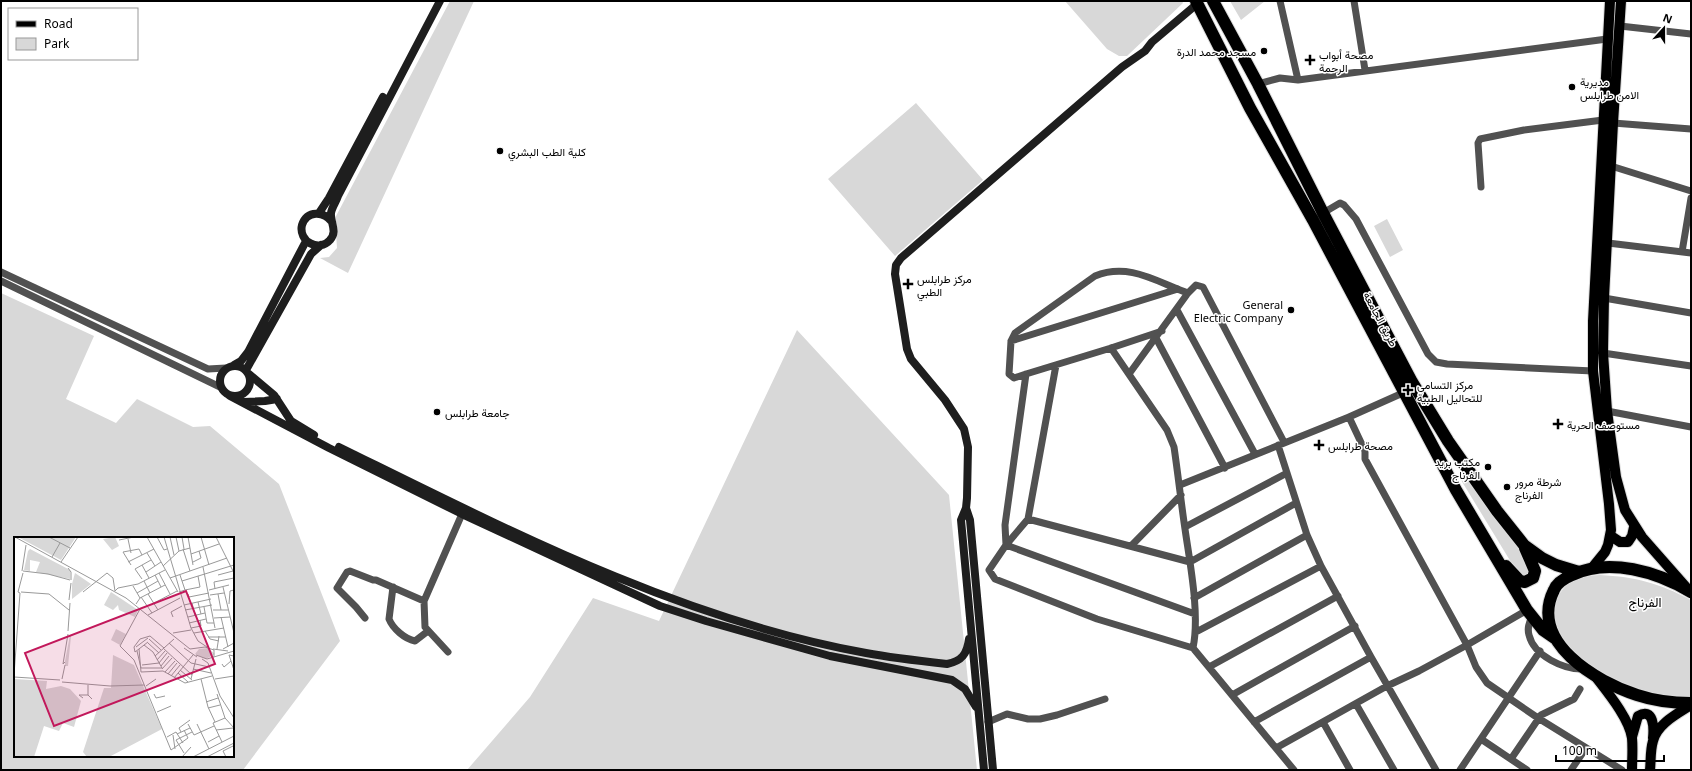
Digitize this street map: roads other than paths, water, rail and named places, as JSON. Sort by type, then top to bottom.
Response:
[{"type":"highway","name":"طريق الجامعة","points":[[1213,1],[1258,84],[1323,213],[1412,382],[1448,441],[1497,511],[1524,545],[1542,558],[1556,565],[1579,572]]},
{"type":"highway","name":"طريق الجامعة","points":[[1197,2],[1250,108],[1313,220],[1456,490],[1529,613],[1543,630],[1556,639]]},
{"type":"highway","points":[[1493,552],[1520,581],[1525,582],[1533,578],[1535,570],[1524,545]]},
{"type":"highway","points":[[1691,592],[1666,579],[1650,574],[1616,568],[1592,568],[1579,572],[1557,584],[1548,610],[1548,618],[1556,639],[1574,660],[1595,676],[1638,695],[1656,700],[1691,704]]},
{"type":"main road","points":[[1610,1],[1608,39],[1608,121],[1612,166],[1604,298],[1603,353],[1607,411],[1620,493],[1625,510],[1634,526],[1656,554],[1691,592]]},
{"type":"main road","points":[[1592,568],[1604,552],[1610,536],[1609,504],[1594,372],[1593,321],[1608,121],[1620,26],[1621,1]]},
{"type":"main road","points":[[1610,536],[1620,542],[1628,542],[1632,536],[1634,526]]},
{"type":"main road","points":[[1595,676],[1620,711],[1629,728],[1632,738]]},
{"type":"main road","points":[[1653,740],[1662,726],[1669,719],[1691,704]]},
{"type":"main road","points":[[1632,770],[1632,738],[1638,716],[1647,714],[1651,716],[1653,720],[1650,770]]},
{"type":"street","points":[[319,213],[329,198],[434,1]]},
{"type":"street","points":[[230,396],[240,396],[247,391],[250,383],[248,372],[312,254],[321,245],[328,242],[332,236],[334,229],[331,215],[332,209],[440,1]]},
{"type":"street","points":[[1280,1],[1298,80]]},
{"type":"street","points":[[1354,1],[1366,70]]},
{"type":"street","points":[[993,770],[970,520],[966,508],[968,447],[964,429],[949,405],[911,359],[909,354],[895,274],[896,265],[901,258],[937,225],[1128,62],[1134,54],[1152,42],[1197,2]]},
{"type":"street","points":[[1620,26],[1691,34]]},
{"type":"street","points":[[1258,84],[1280,78],[1298,80],[1608,39]]},
{"type":"street","points":[[1481,187],[1478,143],[1480,139],[1524,130],[1608,121],[1691,129]]},
{"type":"street","points":[[1612,166],[1691,191]]},
{"type":"street","points":[[1682,252],[1691,198]]},
{"type":"street","points":[[1323,213],[1340,203],[1344,205],[1356,219],[1428,354],[1436,362],[1447,364],[1594,372]]},
{"type":"street","points":[[321,245],[310,244],[306,241],[302,232],[303,222],[310,215],[319,213],[327,216],[332,222]]},
{"type":"street","points":[[220,387],[219,380],[222,373],[241,361],[248,352],[306,241]]},
{"type":"street","points":[[1608,244],[1691,253]]},
{"type":"street","points":[[1,272],[208,369],[230,367],[243,368],[268,389],[277,399],[291,421],[311,433],[471,512],[664,596],[793,636],[865,653],[900,659],[947,664],[961,659],[968,647],[971,628]]},
{"type":"street","points":[[1162,331],[1014,378],[1009,374],[1011,340],[1015,333],[1095,276],[1105,272],[1132,272],[1188,293]]},
{"type":"street","points":[[1,281],[220,387],[230,396],[329,448],[462,514],[660,606],[706,621],[830,656],[952,680],[971,696],[978,711]]},
{"type":"street","points":[[1128,374],[1162,331],[1188,293],[1196,285],[1203,287],[1281,443],[1287,473],[1296,503],[1307,535],[1321,566],[1387,686],[1436,770]]},
{"type":"street","points":[[1011,340],[1178,289]]},
{"type":"street","points":[[1604,298],[1691,313]]},
{"type":"street","points":[[1177,310],[1254,454]]},
{"type":"street","points":[[1156,338],[1225,468]]},
{"type":"street","points":[[1111,348],[1172,438],[1180,485],[1194,598],[1196,632],[1193,648]]},
{"type":"street","points":[[1603,353],[1691,366]]},
{"type":"street","points":[[1056,365],[1028,519],[1006,545],[989,570],[995,579],[1097,619],[1193,648],[1294,770]]},
{"type":"street","points":[[1006,545],[1005,525],[1026,374]]},
{"type":"street","points":[[1180,485],[1225,468],[1281,443],[1349,417],[1405,392]]},
{"type":"street","points":[[243,402],[277,399]]},
{"type":"street","points":[[1607,411],[1691,427]]},
{"type":"street","points":[[1349,417],[1365,451],[1365,459],[1467,645],[1482,677],[1487,683],[1538,718],[1622,770]]},
{"type":"street","points":[[1185,527],[1287,473]]},
{"type":"street","points":[[1131,546],[1181,495]]},
{"type":"street","points":[[1028,519],[1190,562],[1296,503]]},
{"type":"street","points":[[966,508],[961,520],[984,770]]},
{"type":"street","points":[[448,652],[425,627],[424,601],[462,514]]},
{"type":"street","points":[[1194,598],[1307,535]]},
{"type":"street","points":[[1006,545],[1195,614]]},
{"type":"street","points":[[1196,632],[1321,566]]},
{"type":"street","points":[[365,618],[337,588],[347,572],[350,571],[372,580],[376,580],[424,601]]},
{"type":"street","points":[[393,587],[389,619],[391,624],[409,640],[415,641],[428,631]]},
{"type":"street","points":[[660,606],[664,596]]},
{"type":"street","points":[[1209,668],[1338,596]]},
{"type":"street","points":[[1276,748],[1387,686],[1529,613],[1529,635],[1531,641],[1540,651],[1547,657],[1563,666],[1585,669]]},
{"type":"street","points":[[1232,695],[1355,626]]},
{"type":"street","points":[[1460,770],[1540,651]]},
{"type":"street","points":[[1254,722],[1371,657]]},
{"type":"street","points":[[898,669],[900,659]]},
{"type":"street","points":[[921,674],[922,661]]},
{"type":"street","points":[[1511,759],[1538,718],[1544,712],[1574,699],[1580,690]]},
{"type":"street","points":[[988,722],[1011,713],[1028,719],[1040,719],[1106,699]]},
{"type":"street","points":[[1356,704],[1394,770]]},
{"type":"street","points":[[1323,722],[1350,770]]},
{"type":"street","points":[[1480,739],[1527,770]]},
{"type":"street","points":[[1571,770],[1586,748]]},
{"type":"place","name":"مسجد محمد الدرة","points":[[1264,51]]},
{"type":"place","name":"مصحة أبواب الرحمة","points":[[1310,60]]},
{"type":"place","name":"مديرية الامن طرابلس","points":[[1572,87]]},
{"type":"place","name":"كلية الطب البشري","points":[[500,151]]},
{"type":"place","name":"مركز طرابلس الطبي","points":[[908,284]]},
{"type":"place","name":"General Electric Company","points":[[1291,310]]},
{"type":"place","name":"مركز التسامي للتحاليل الطبية","points":[[1408,390]]},
{"type":"place","name":"جامعة طرابلس","points":[[437,412]]},
{"type":"place","name":"مستوصف الحرية","points":[[1558,424]]},
{"type":"place","name":"مصحة طرابلس","points":[[1319,445]]},
{"type":"place","name":"مكتب بريد الفرناج","points":[[1488,467]]},
{"type":"place","name":"شرطة مرور الفرناج","points":[[1507,487]]},
{"type":"district","name":"الفرناج","points":[[1645,602]]}]
